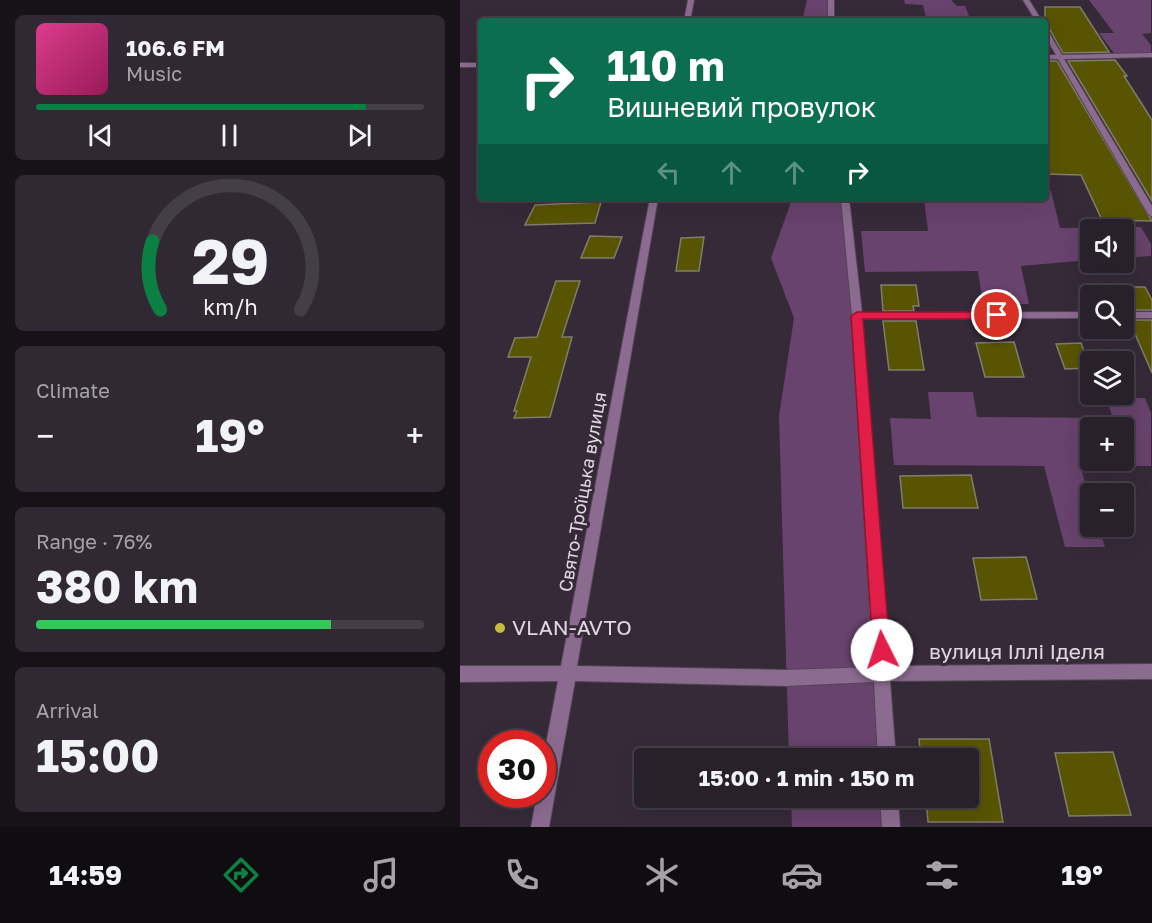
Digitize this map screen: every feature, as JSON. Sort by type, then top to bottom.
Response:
[{"type":"street","points":[[688,18],[691,0]]},
{"type":"street","points":[[831,0],[831,18]]},
{"type":"street","points":[[1026,0],[1037,18]]},
{"type":"street","points":[[1048,36],[1152,214]]},
{"type":"street","points":[[1048,57],[1152,56]]},
{"type":"street","points":[[460,65],[478,65]]},
{"type":"street","name":"Свято-Троїцька вулиця","points":[[540,827],[653,201]]},
{"type":"street","points":[[845,201],[857,316],[886,748]]},
{"type":"street","points":[[857,316],[1080,315]]},
{"type":"street","points":[[1134,315],[1152,315]]},
{"type":"street","name":"вулиця Іллі Іделя","points":[[460,674],[569,673],[786,678],[883,674],[1152,671]]},
{"type":"street","points":[[890,808],[891,827]]},
{"type":"shaded area","points":[[807,0],[831,0],[831,18],[803,18]]},
{"type":"shaded area","points":[[904,0],[951,0],[957,6],[965,6],[970,18],[926,18],[923,5],[905,4]]},
{"type":"shaded area","points":[[1089,0],[1151,0],[1151,33],[1142,34],[1151,45],[1151,56],[1116,56],[1099,33],[1114,33]]},
{"type":"shaded area","points":[[1048,191],[1051,191],[1060,228],[1080,228],[1080,261],[1021,266],[1029,304],[983,304],[978,271],[865,272],[861,231],[928,231],[924,201],[1048,201]]},
{"type":"shaded area","points":[[789,201],[845,201],[886,748],[789,748],[779,416],[794,318],[771,258]]},
{"type":"shaded area","points":[[1134,227],[1141,227],[1151,244],[1151,256],[1134,257]]},
{"type":"shaded area","points":[[928,392],[973,392],[977,417],[1080,418],[1080,471],[1085,483],[1080,483],[1080,537],[1102,537],[1105,547],[1065,547],[1044,466],[894,465],[890,418],[931,419]]},
{"type":"shaded area","points":[[1134,398],[1145,398],[1151,413],[1151,466],[1134,466],[1134,417],[1113,417],[1108,405],[1134,405]]},
{"type":"shaded area","points":[[791,808],[890,808],[891,827],[792,827]]},
{"type":"building","points":[[1045,7],[1080,7],[1109,52],[1063,53],[1048,29],[1048,18],[1045,18]]},
{"type":"building","points":[[1115,60],[1127,76],[1124,76],[1152,120],[1152,201],[1068,61]]},
{"type":"building","points":[[1048,61],[1057,61],[1152,221],[1102,219],[1081,175],[1048,174]]},
{"type":"building","points":[[601,202],[595,223],[525,225],[535,205]]},
{"type":"building","points":[[590,236],[622,237],[614,258],[581,258]]},
{"type":"building","points":[[704,237],[699,271],[676,271],[681,238]]},
{"type":"building","points":[[556,281],[580,281],[562,337],[572,337],[550,417],[514,418],[517,411],[514,411],[531,357],[508,357],[515,338],[537,337]]},
{"type":"building","points":[[881,285],[916,285],[919,306],[913,306],[914,311],[883,311]]},
{"type":"building","points":[[1134,287],[1145,287],[1152,300],[1152,310],[1134,310]]},
{"type":"building","points":[[1134,320],[1152,320],[1152,373],[1134,332]]},
{"type":"building","points":[[883,321],[916,321],[924,370],[889,370]]},
{"type":"building","points":[[1014,342],[1024,377],[985,377],[976,343]]},
{"type":"building","points":[[1081,343],[1084,351],[1080,351],[1080,368],[1065,369],[1056,344]]},
{"type":"building","points":[[971,475],[978,508],[903,508],[900,476]]},
{"type":"building","points":[[1026,557],[1037,599],[981,600],[973,558]]},
{"type":"building","points":[[919,739],[989,739],[1003,822],[928,822],[927,808],[979,808],[979,748],[920,748]]},
{"type":"building","points":[[1113,752],[1131,815],[1069,816],[1055,753]]},
{"type":"place","name":"VLAN-AVTO","points":[[500,628]]},
{"type":"route","points":[[882,650],[857,316],[997,315]]}]
